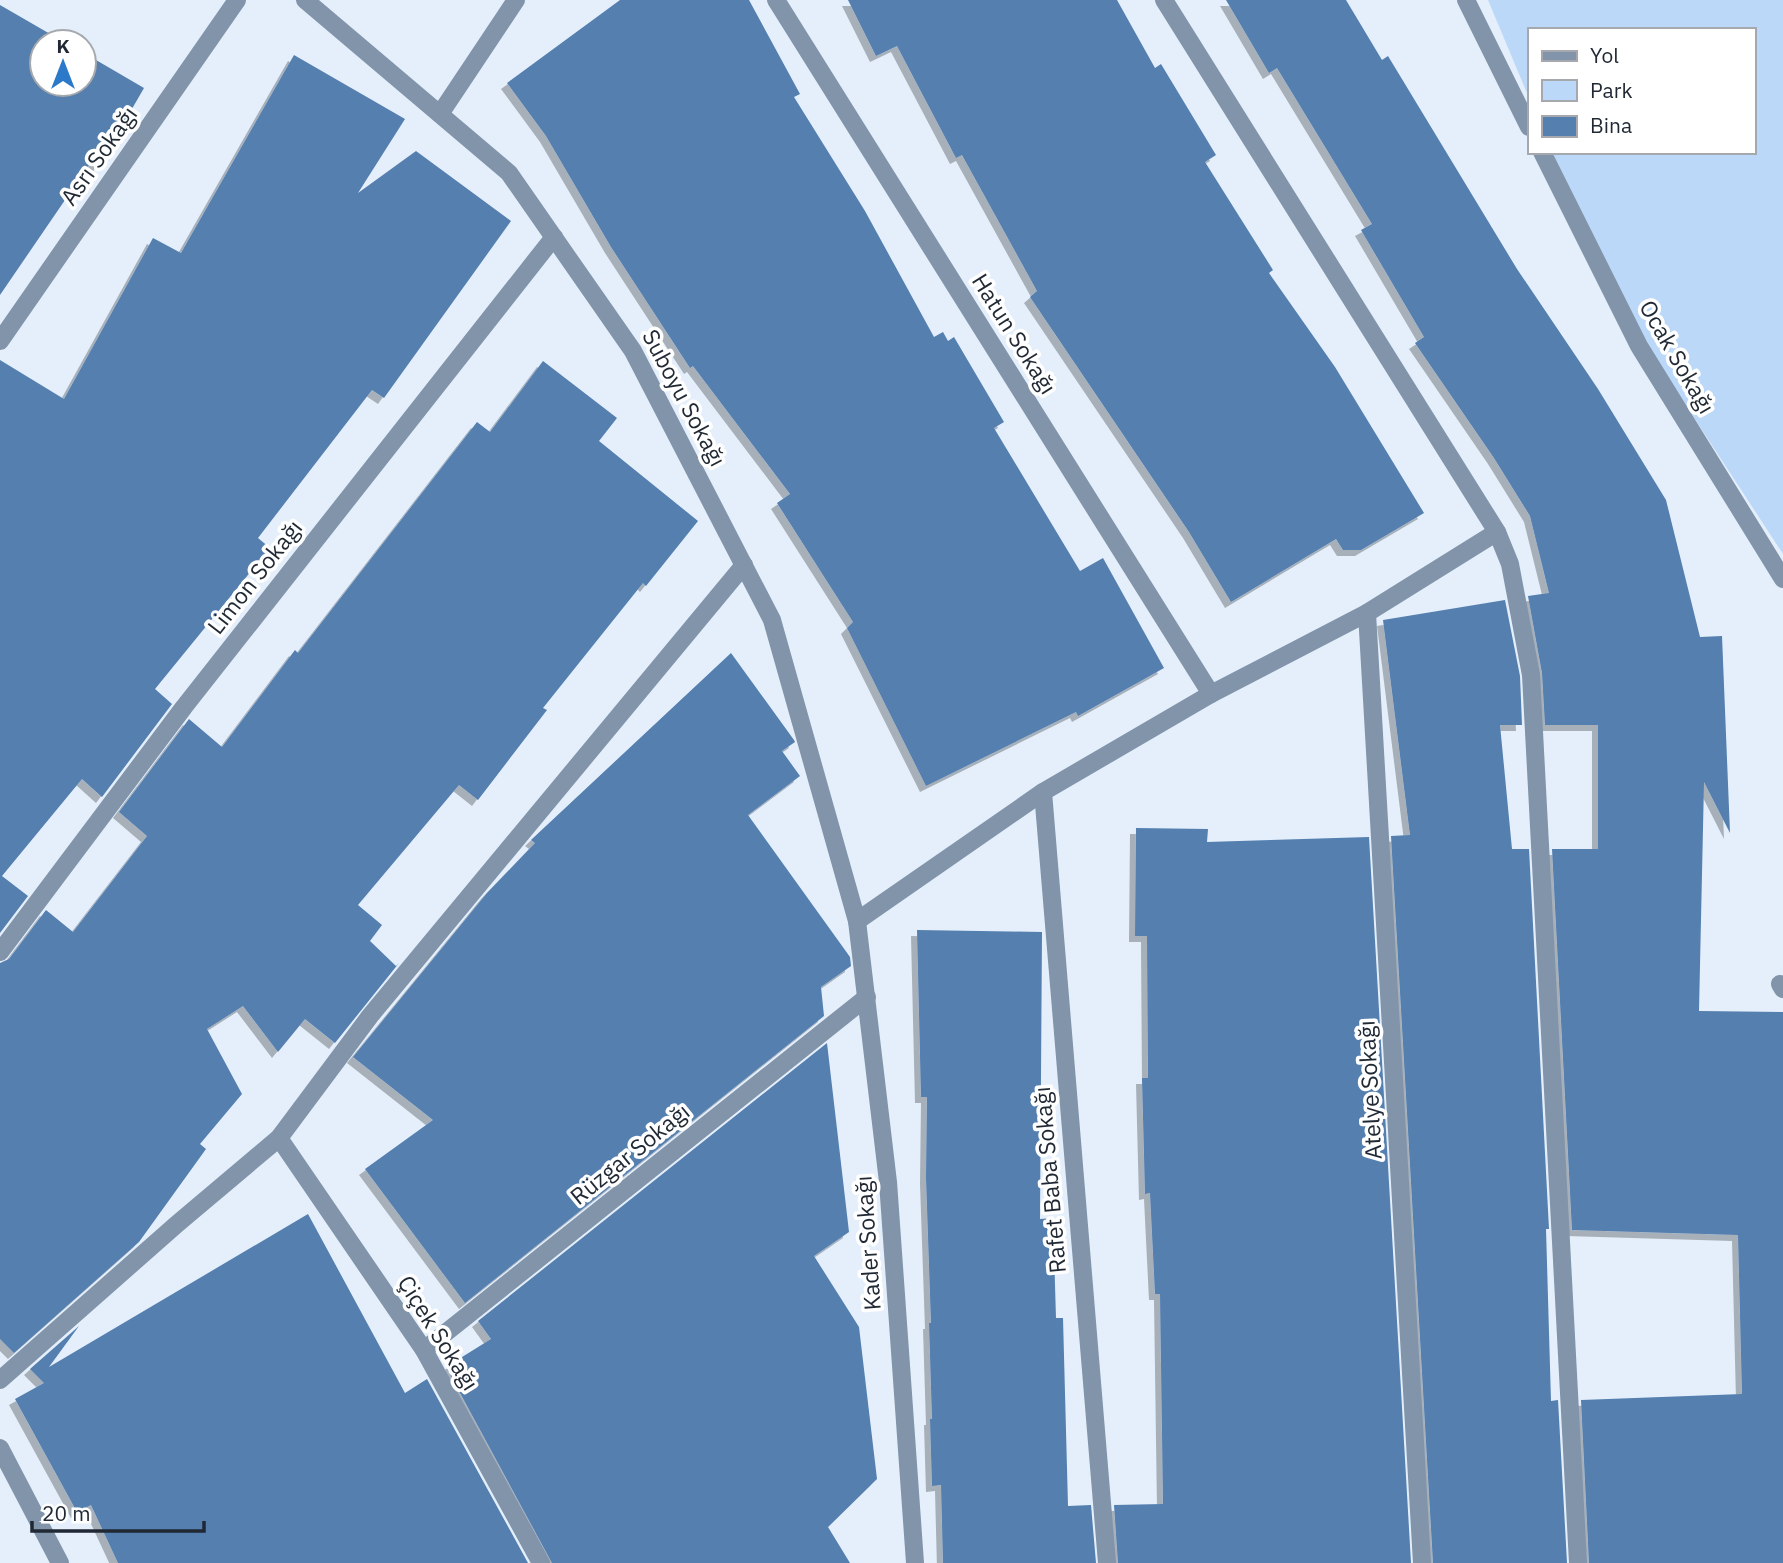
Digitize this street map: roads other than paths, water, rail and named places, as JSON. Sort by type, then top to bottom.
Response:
[{"type":"street","name":"Asrı Sokağı","points":[[0,341],[237,0]]},
{"type":"street","name":"Suboyu Sokağı","points":[[305,0],[509,173],[633,351],[772,620],[857,920]]},
{"type":"street","points":[[440,114],[516,0]]},
{"type":"street","name":"Hatun Sokağı","points":[[776,0],[1211,694]]},
{"type":"street","points":[[1164,0],[1497,533],[1510,564],[1531,675],[1578,1563]]},
{"type":"street","points":[[1466,0],[1528,125]]},
{"type":"street","name":"Ocak Sokağı","points":[[1543,154],[1639,346],[1783,579]]},
{"type":"street","name":"Limon Sokağı","points":[[0,953],[184,708],[554,237]]},
{"type":"street","points":[[857,920],[1042,792],[1211,694],[1367,613],[1497,533]]},
{"type":"street","points":[[0,1380],[279,1138],[370,1016],[744,565]]},
{"type":"street","name":"Atelye Sokağı","points":[[1367,613],[1422,1563]]},
{"type":"street","name":"Rafet Baba Sokağı","points":[[1042,792],[1107,1563]]},
{"type":"street","name":"Kader Sokağı","points":[[857,920],[888,1182],[915,1563]]},
{"type":"street","name":"Rüzgar Sokağı","points":[[424,1350],[867,997]]},
{"type":"street","name":"Çiçek Sokağı","points":[[279,1138],[424,1350],[541,1563]]},
{"type":"street","points":[[0,1448],[60,1563]]}]
